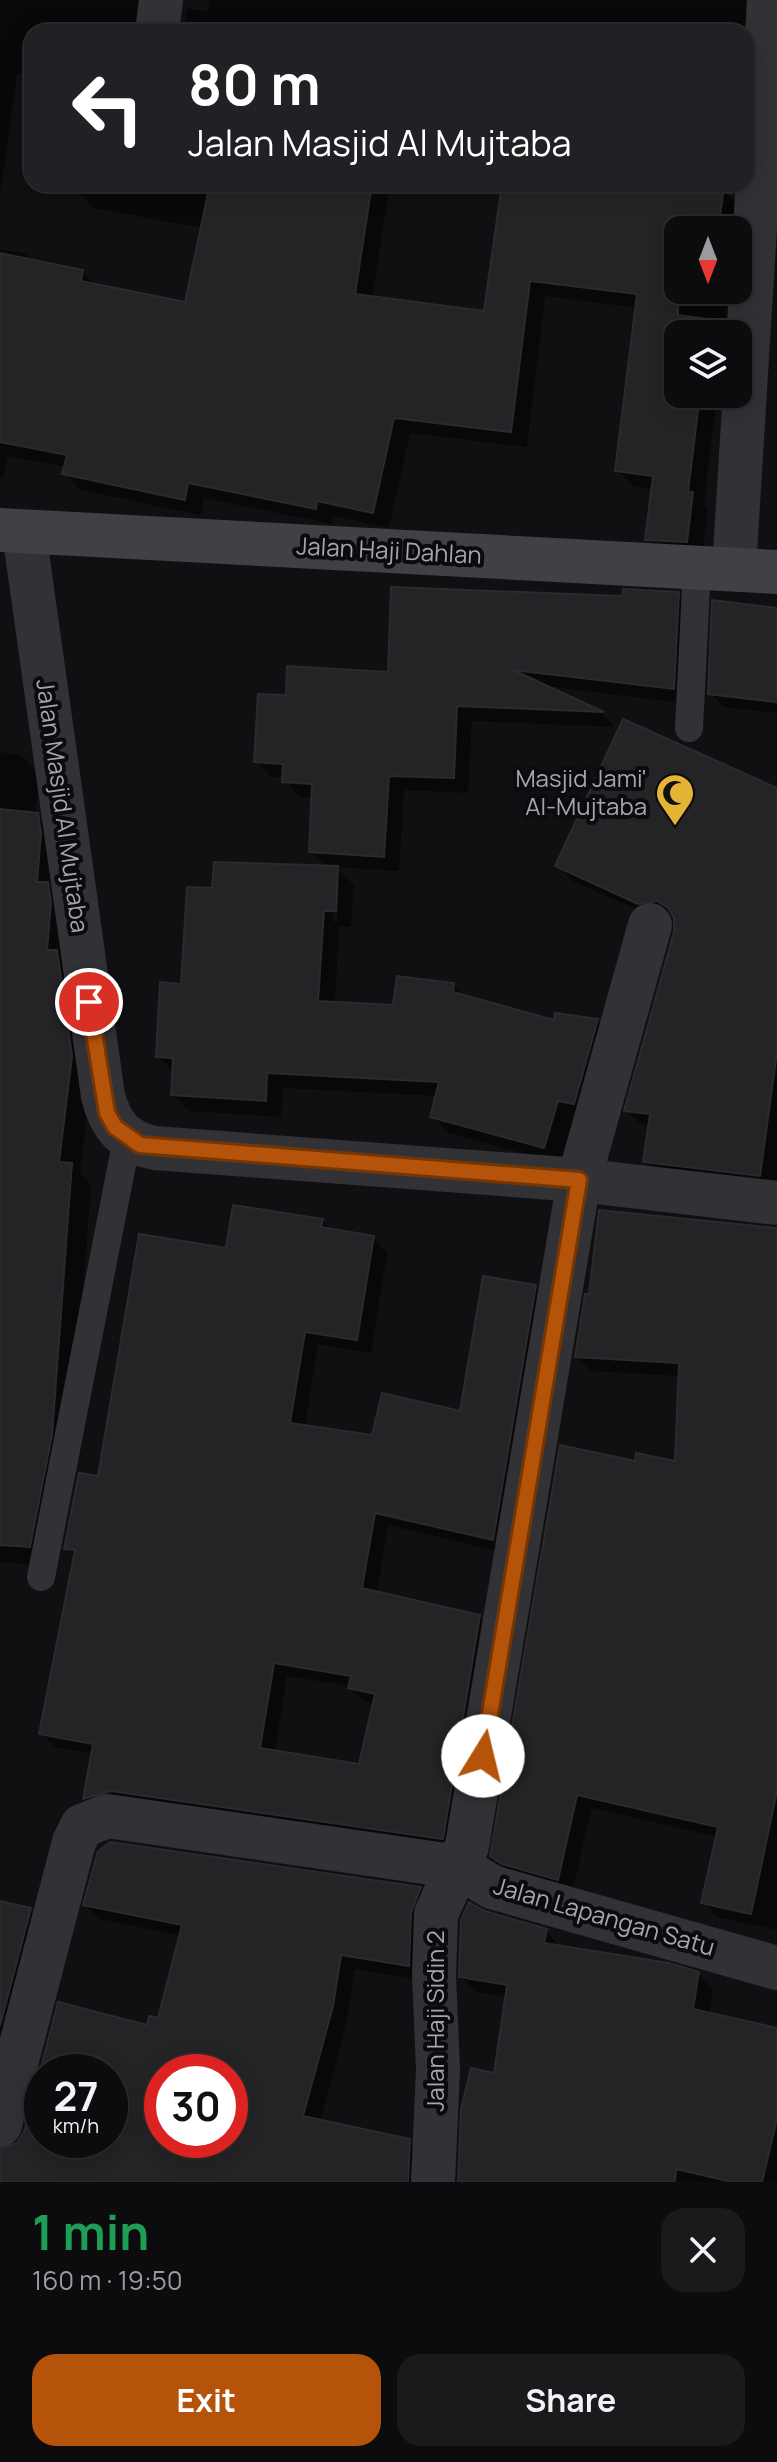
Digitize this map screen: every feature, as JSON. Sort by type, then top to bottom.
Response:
[{"type":"street","points":[[158,24],[161,0]]},
{"type":"street","points":[[754,139],[769,0]]},
{"type":"street","points":[[716,568],[749,192]]},
{"type":"street","name":"Jalan Haji Dahlan","points":[[12,531],[777,572]]},
{"type":"street","name":"Jalan Masjid Al Mujtaba","points":[[12,531],[103,1096],[115,1127],[127,1139]]},
{"type":"street","points":[[0,2125],[74,1842],[82,1826],[107,1816],[123,1817],[459,1867],[467,1846],[579,1180],[650,925]]},
{"type":"street","points":[[127,1139],[155,1148],[776,1197]]},
{"type":"street","name":"Jalan Lapangan Satu","points":[[459,1867],[492,1887],[776,1964]]},
{"type":"street","name":"Jalan Haji Sidin 2","points":[[433,2182],[438,2069],[434,1975],[436,1914],[459,1867]]},
{"type":"lane","points":[[689,728],[716,568]]},
{"type":"lane","points":[[41,1577],[127,1139]]},
{"type":"building","points":[[208,192],[371,192],[355,294],[484,311],[501,192],[723,192],[720,216],[664,216],[664,304],[678,304],[678,315],[709,319],[664,320],[664,408],[698,408],[688,492],[693,492],[687,542],[645,540],[653,476],[615,471],[637,294],[530,281],[511,432],[394,418],[373,513],[317,501],[316,509],[188,483],[185,500],[62,474],[67,455],[0,442],[0,253],[83,270],[81,281],[185,302]]},
{"type":"building","points":[[391,587],[622,596],[623,589],[679,592],[674,689],[513,670],[604,712],[457,706],[454,778],[389,776],[384,857],[309,852],[312,784],[282,782],[283,764],[254,762],[258,694],[286,695],[287,666],[388,672]]},
{"type":"building","points":[[712,600],[777,608],[777,702],[708,694]]},
{"type":"building","points":[[623,719],[777,788],[777,1052],[760,1176],[643,1162],[650,1114],[624,1111],[674,932],[674,918],[668,908],[657,901],[638,904],[555,866]]},
{"type":"building","points":[[0,809],[38,813],[41,833],[37,882],[48,882],[51,902],[47,950],[57,950],[72,1056],[59,1162],[72,1163],[52,1435],[30,1547],[0,1545]]},
{"type":"building","points":[[214,862],[338,866],[336,911],[324,911],[318,1001],[393,1005],[397,976],[454,983],[453,992],[554,1020],[555,1013],[598,1019],[574,1104],[558,1101],[544,1148],[430,1117],[439,1082],[267,1073],[266,1101],[171,1095],[173,1058],[156,1057],[160,982],[181,984],[187,887],[212,888]]},
{"type":"building","points":[[233,1205],[323,1219],[321,1227],[374,1236],[357,1340],[305,1332],[290,1423],[372,1435],[382,1393],[460,1411],[483,1276],[536,1285],[493,1540],[375,1513],[362,1588],[480,1615],[443,1839],[111,1791],[83,1799],[93,1744],[39,1734],[75,1550],[64,1549],[79,1473],[98,1476],[139,1234],[226,1248]],"holes":[[[274,1663],[351,1676],[348,1688],[375,1694],[359,1764],[260,1748]]]},
{"type":"building","points":[[599,1210],[777,1228],[777,1791],[751,1914],[701,1903],[718,1827],[577,1795],[558,1880],[502,1864],[490,1856],[560,1445],[635,1461],[636,1453],[675,1461],[679,1363],[575,1357],[585,1294],[589,1294]]},
{"type":"building","points":[[110,1842],[421,1887],[411,1913],[409,1966],[341,1955],[333,2006],[303,2116],[410,2139],[408,2182],[0,2182],[0,2149],[17,2143],[24,2132],[24,2158],[128,2158],[128,2054],[44,2054],[58,2002],[147,2025],[149,2016],[158,2018],[182,1925],[83,1905],[98,1851]]},
{"type":"building","points":[[0,1901],[31,1908],[0,2026]]},
{"type":"building","points":[[469,1902],[485,1911],[547,1929],[544,1943],[669,1963],[699,1972],[693,2009],[777,2028],[777,2119],[762,2182],[732,2182],[676,2169],[675,2182],[458,2182],[461,2109],[471,2068],[494,2073],[507,1985],[459,1977],[461,1920]]},
{"type":"place","name":"Masjid Jami' Al-Mujtaba","points":[[675,827]]},
{"type":"route","points":[[89,1002],[107,1113],[127,1139],[140,1145],[579,1180],[483,1756]]}]
